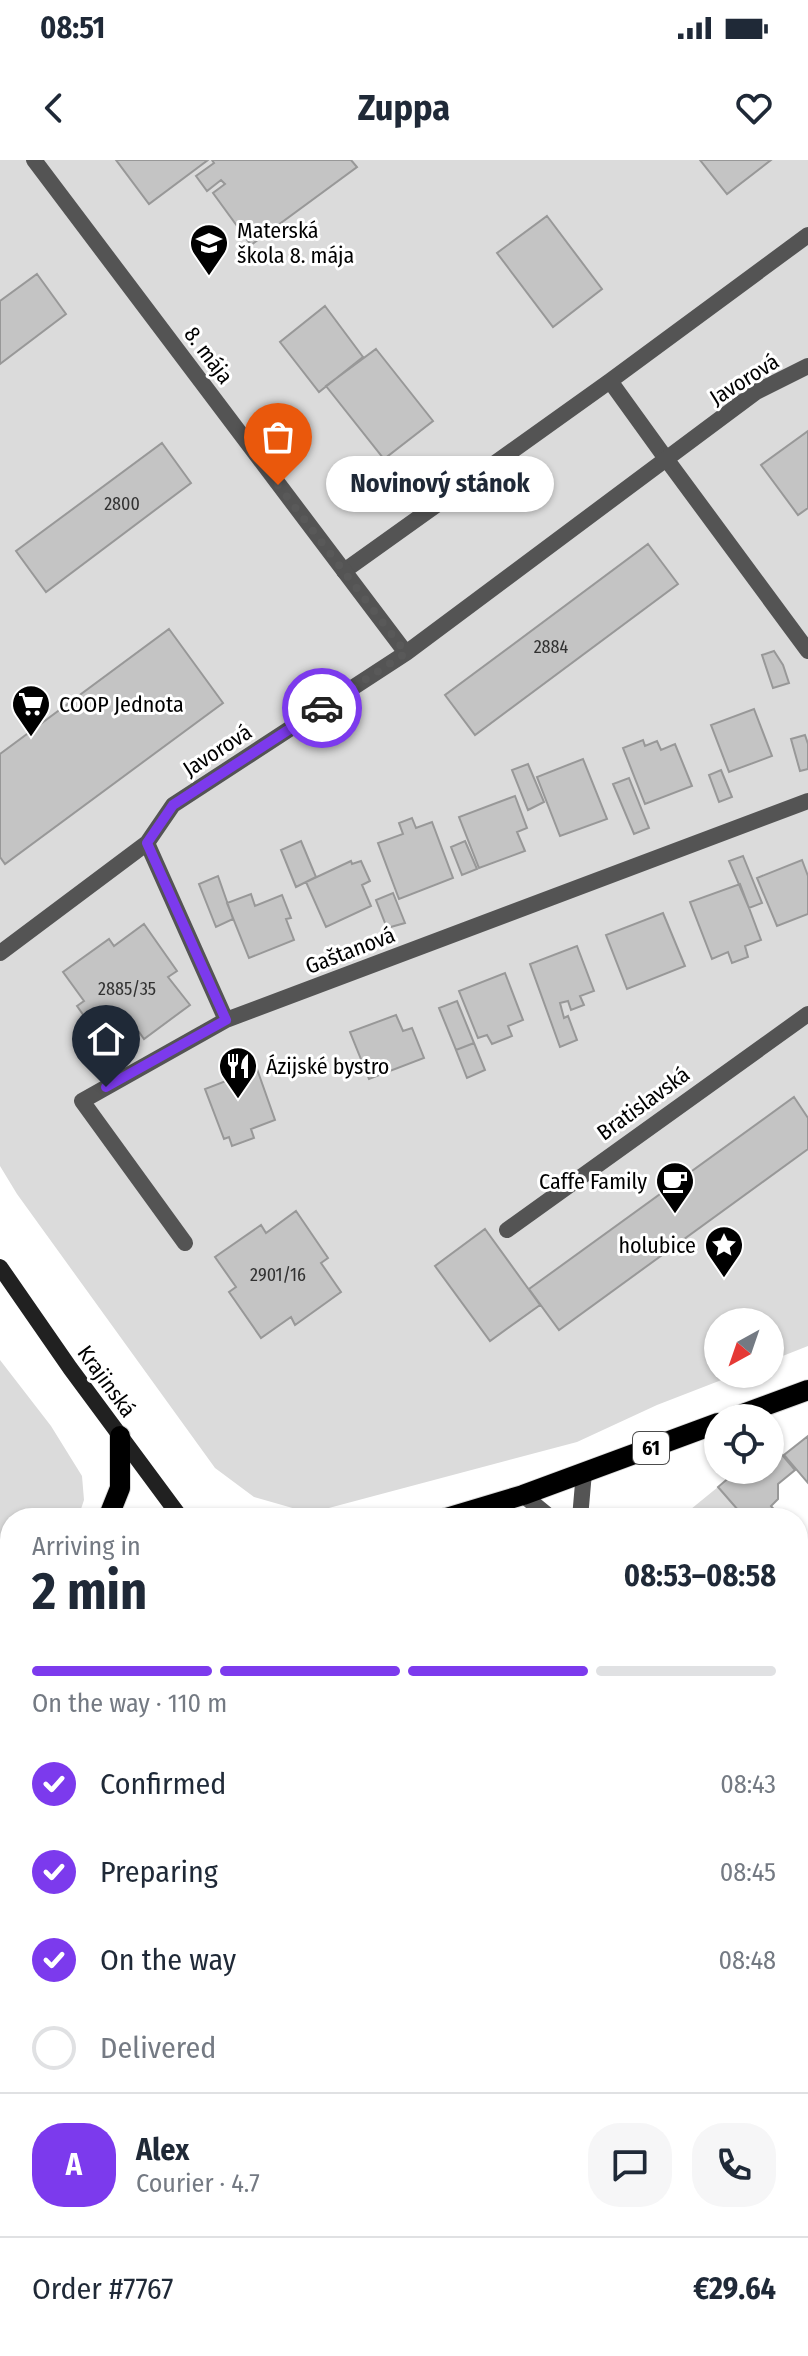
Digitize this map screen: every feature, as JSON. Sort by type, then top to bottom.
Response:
[{"type":"main road","name":"Krajinská","points":[[0,1267],[174,1508]]},
{"type":"main road","points":[[770,1404],[808,1390]]},
{"type":"main road","name":"61","points":[[479,1508],[704,1428]]},
{"type":"main road","points":[[112,1508],[120,1488],[120,1436]]},
{"type":"street","name":"8. mája","points":[[34,160],[406,653]]},
{"type":"street","points":[[344,571],[808,235]]},
{"type":"street","name":"Javorová","points":[[0,953],[147,843],[173,805],[406,653],[756,392],[808,366]]},
{"type":"street","points":[[610,381],[808,651]]},
{"type":"street","name":"Gaštanová","points":[[185,1243],[82,1101],[226,1020],[808,801]]},
{"type":"street","points":[[147,843],[226,1020]]},
{"type":"street","name":"Bratislavská","points":[[507,1230],[808,1014]]},
{"type":"street","points":[[581,1508],[584,1472]]},
{"type":"street","points":[[523,1495],[539,1508]]},
{"type":"shaded area","points":[[0,160],[808,160],[808,1346],[784,1355],[784,1308],[704,1308],[704,1387],[577,1442],[329,1508],[292,1508],[254,1497],[215,1468],[0,1166]]},
{"type":"shaded area","points":[[0,1360],[51,1426],[82,1476],[84,1500],[81,1508],[0,1508]]},
{"type":"shaded area","points":[[718,1487],[736,1508],[692,1508]]},
{"type":"building","points":[[116,160],[208,160],[149,204]]},
{"type":"building","points":[[212,160],[351,160],[357,167],[251,245],[213,193],[225,184],[221,180],[207,191],[196,176],[214,163]]},
{"type":"building","points":[[700,160],[771,160],[727,194]]},
{"type":"building","points":[[547,216],[602,289],[553,327],[497,253]]},
{"type":"building","points":[[37,274],[66,314],[0,364],[0,301]]},
{"type":"building","points":[[325,306],[363,357],[319,392],[280,342]]},
{"type":"building","points":[[376,349],[433,421],[384,459],[326,386]]},
{"type":"building","points":[[808,431],[808,508],[798,515],[761,465]]},
{"type":"building","points":[[162,443],[191,483],[46,592],[16,551]]},
{"type":"building","points":[[648,544],[678,584],[475,735],[445,695]]},
{"type":"building","points":[[169,629],[223,703],[5,864],[0,857],[0,754]]},
{"type":"building","points":[[774,651],[789,683],[773,688],[762,655]]},
{"type":"building","points":[[754,709],[772,756],[729,772],[711,725]]},
{"type":"building","points":[[805,735],[808,769],[800,771],[791,739]]},
{"type":"building","points":[[643,740],[645,746],[657,741],[661,750],[675,744],[692,786],[645,804],[623,748]]},
{"type":"building","points":[[583,759],[607,819],[560,836],[537,777]]},
{"type":"building","points":[[528,764],[544,802],[528,810],[512,770]]},
{"type":"building","points":[[721,770],[732,797],[719,802],[709,775]]},
{"type":"building","points":[[629,778],[649,828],[634,834],[613,784]]},
{"type":"building","points":[[515,796],[527,828],[517,832],[525,851],[479,868],[459,817]]},
{"type":"building","points":[[412,818],[416,828],[432,822],[453,878],[399,899],[378,843],[403,834],[399,823]]},
{"type":"building","points":[[301,841],[316,877],[296,887],[281,850]]},
{"type":"building","points":[[465,841],[477,869],[462,875],[451,847]]},
{"type":"building","points":[[743,856],[762,903],[749,908],[729,861]]},
{"type":"building","points":[[802,860],[808,876],[808,914],[777,926],[757,878]]},
{"type":"building","points":[[351,861],[352,864],[361,861],[370,881],[362,885],[371,906],[326,927],[306,882]]},
{"type":"building","points":[[218,876],[233,919],[216,927],[199,884]]},
{"type":"building","points":[[740,884],[761,940],[745,946],[748,957],[732,963],[728,952],[712,959],[690,902]]},
{"type":"building","points":[[393,893],[405,923],[387,928],[376,900]]},
{"type":"building","points":[[251,894],[255,906],[282,895],[291,918],[286,919],[294,940],[249,958],[227,903]]},
{"type":"building","points":[[663,913],[685,966],[627,989],[606,935]]},
{"type":"building","points":[[144,924],[177,971],[168,977],[190,1005],[144,1039],[139,1032],[110,1053],[77,1006],[84,1001],[63,972],[109,939],[114,946]]},
{"type":"building","points":[[577,946],[594,991],[580,996],[584,1005],[571,1010],[568,1001],[560,1003],[564,1018],[568,1016],[577,1040],[560,1047],[530,964]]},
{"type":"building","points":[[505,973],[523,1020],[508,1026],[512,1036],[492,1044],[487,1035],[478,1038],[459,991]]},
{"type":"building","points":[[457,1001],[474,1043],[456,1050],[439,1008]]},
{"type":"building","points":[[396,1015],[403,1031],[412,1028],[424,1058],[369,1079],[350,1032]]},
{"type":"building","points":[[474,1043],[485,1070],[467,1078],[456,1050]]},
{"type":"building","points":[[257,1069],[275,1120],[251,1129],[254,1138],[232,1146],[229,1137],[224,1139],[205,1089]]},
{"type":"building","points":[[794,1097],[808,1118],[808,1149],[559,1330],[529,1289]]},
{"type":"building","points":[[296,1211],[328,1258],[321,1263],[341,1292],[295,1325],[291,1317],[261,1338],[229,1292],[236,1287],[215,1257],[261,1225],[266,1233]]},
{"type":"building","points":[[485,1229],[540,1305],[490,1341],[435,1266]]},
{"type":"building","points":[[808,1436],[808,1483],[784,1455]]},
{"type":"building","points":[[784,1457],[795,1470],[784,1479]]},
{"type":"building","points":[[722,1484],[778,1484],[778,1499],[771,1506],[773,1508],[736,1508],[718,1487]]},
{"type":"way so far","points":[[278,485],[406,653],[322,708]]},
{"type":"place","name":"Materská škola 8. mája","points":[[209,277]]},
{"type":"place","name":"Novinový stánok","points":[[278,485]]},
{"type":"place","name":"COOP Jednota","points":[[31,738]]},
{"type":"place","name":"Ázijské bystro","points":[[238,1100]]},
{"type":"place","name":"Caffe Family","points":[[675,1215]]},
{"type":"place","name":"holubice","points":[[724,1279]]},
{"type":"route","points":[[106,1087],[226,1020],[147,843],[173,805],[322,708]]}]
